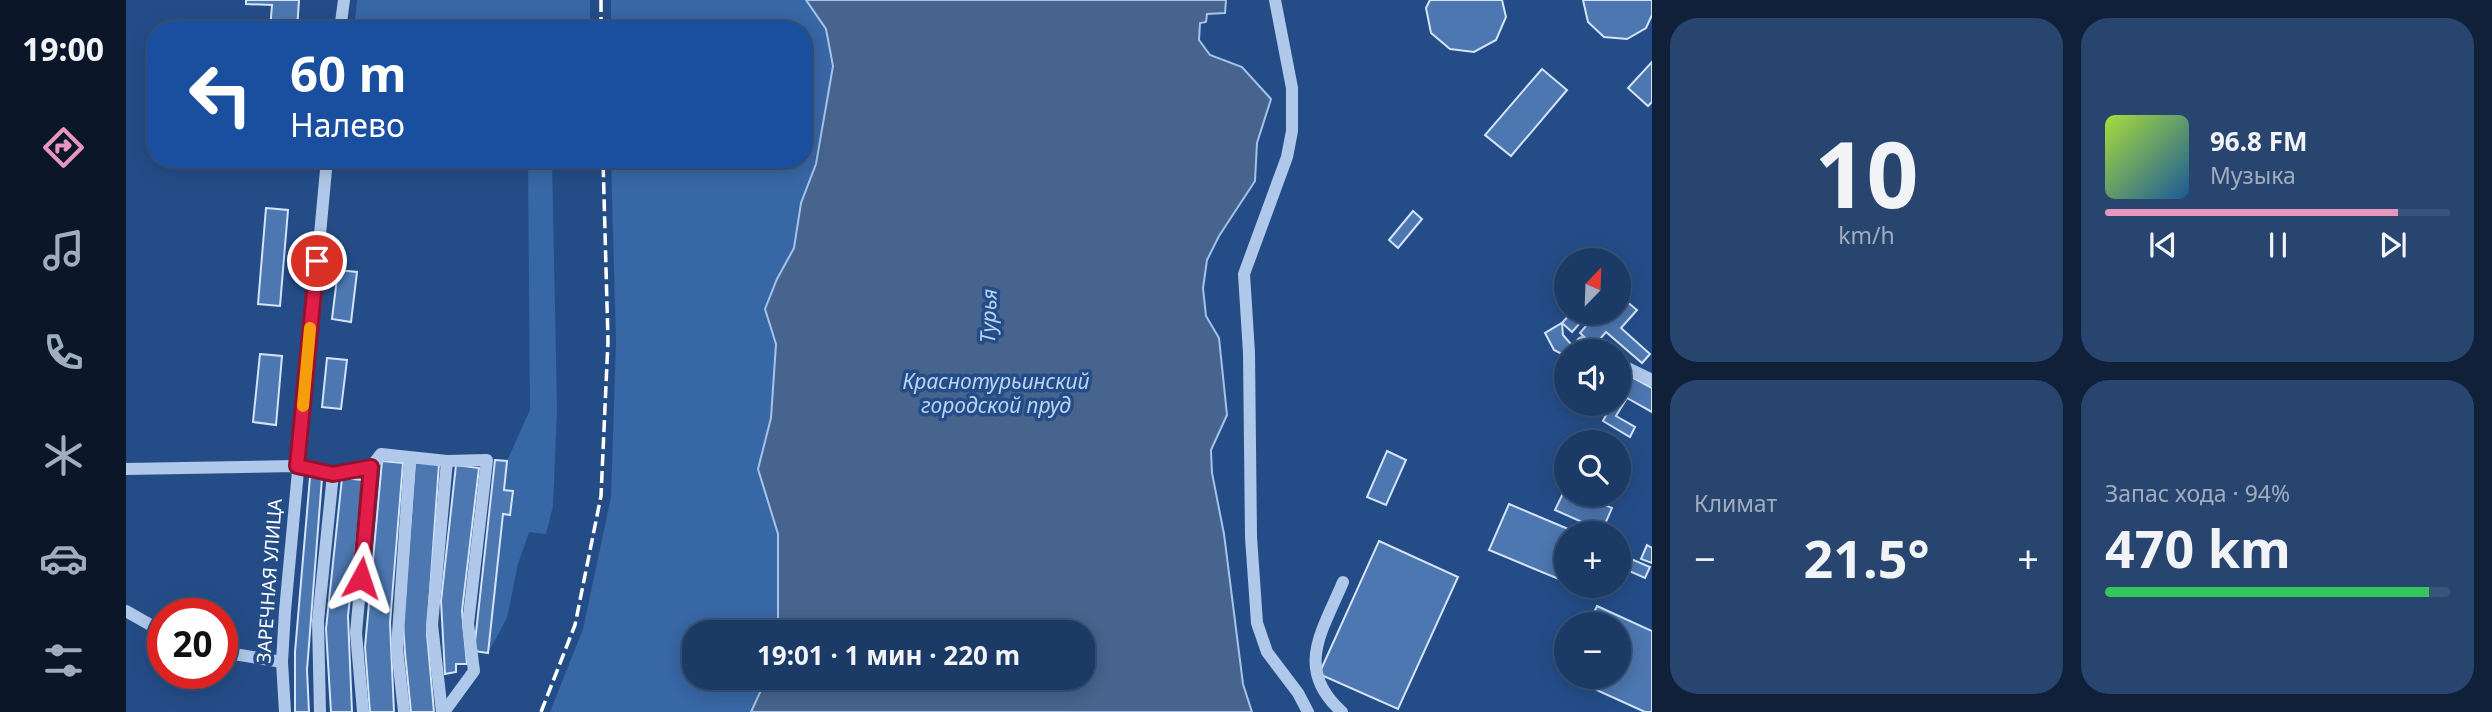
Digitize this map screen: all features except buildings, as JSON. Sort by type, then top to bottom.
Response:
[{"type":"street","points":[[341,21],[344,0]]},
{"type":"street","points":[[1275,0],[1292,88],[1292,131],[1287,157],[1244,274],[1249,353],[1251,537],[1256,623],[1267,652],[1298,693],[1308,712]]},
{"type":"street","name":"ЗАРЕЧНАЯ УЛИЦА","points":[[285,712],[282,662],[297,466],[326,168]]},
{"type":"street","points":[[1631,370],[1652,380]]},
{"type":"street","points":[[363,712],[356,633],[371,467],[381,454],[447,461],[487,460],[468,624],[474,671],[443,712]]},
{"type":"street","points":[[404,712],[397,648],[410,458]]},
{"type":"street","points":[[443,712],[432,625],[447,461]]},
{"type":"street","points":[[126,469],[297,466],[333,474],[371,467]]},
{"type":"street","points":[[320,712],[318,621],[333,474]]},
{"type":"street","points":[[1342,712],[1327,698],[1314,673],[1315,646],[1343,582]]},
{"type":"street","points":[[126,611],[147,623]]},
{"type":"street","points":[[238,655],[282,662]]},
{"type":"shaded area","points":[[357,0],[590,0],[590,21],[355,21]]},
{"type":"shaded area","points":[[611,0],[806,0],[826,29],[833,66],[816,164],[801,203],[794,248],[765,309],[776,344],[771,418],[758,469],[778,534],[778,620],[682,620],[682,690],[761,690],[751,712],[550,712],[583,629],[611,497],[616,342],[611,168],[812,168],[812,21],[611,21]]},
{"type":"shaded area","points":[[528,168],[552,168],[557,409],[553,506],[546,534],[529,532],[518,564],[507,618],[488,653],[503,514],[510,515],[513,491],[504,490],[507,461],[530,410]]},
{"type":"water","name":"Краснотурьинский городской пруд","points":[[806,0],[1226,0],[1225,13],[1207,14],[1206,22],[1200,23],[1199,40],[1210,55],[1242,67],[1271,99],[1257,143],[1255,181],[1219,236],[1207,260],[1203,288],[1206,316],[1219,338],[1227,415],[1211,450],[1212,473],[1224,534],[1243,684],[1252,712],[751,712],[761,690],[1095,690],[1095,620],[778,620],[778,534],[758,469],[771,418],[776,344],[765,309],[794,248],[801,203],[816,164],[833,66],[826,29]]},
{"type":"railway","points":[[601,0],[601,21]]},
{"type":"railway","points":[[541,712],[575,625],[601,496],[608,341],[603,168]]},
{"type":"slow traffic","points":[[303,406],[310,328]]},
{"type":"route","points":[[317,261],[297,466],[333,474],[371,467],[361,578]]},
{"type":"water label","name":"Турья","points":[[988,316]]}]
